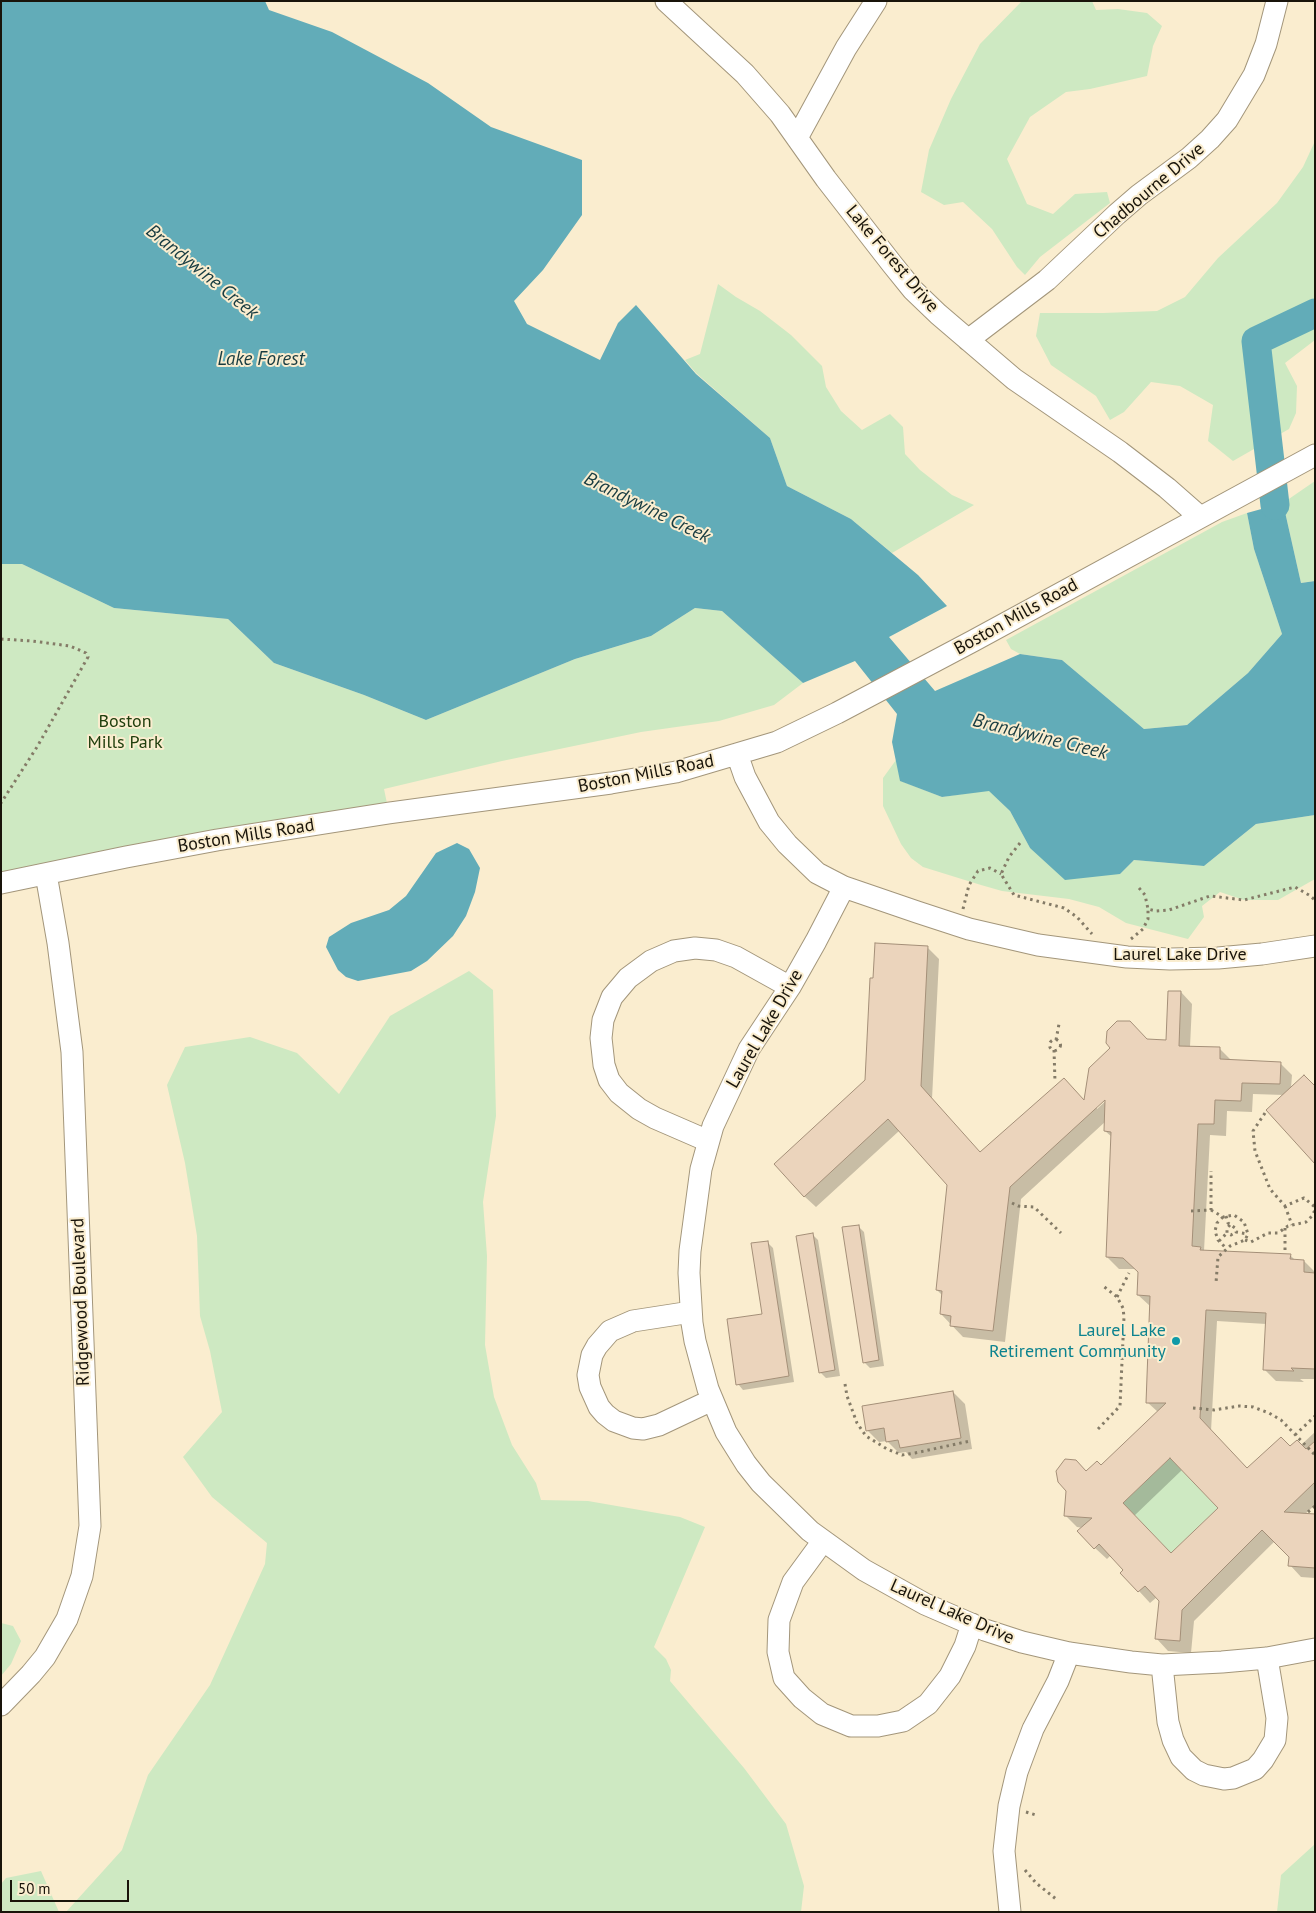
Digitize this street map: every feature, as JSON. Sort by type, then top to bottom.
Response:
[{"type":"street","name":"Lake Forest Drive","points":[[666,1],[745,74],[780,114],[832,186],[913,290],[1014,379],[1120,452],[1167,488],[1200,517]]},
{"type":"street","points":[[797,138],[846,48],[876,1]]},
{"type":"street","name":"Chadbourne Drive","points":[[968,340],[1047,280],[1117,214],[1189,158],[1210,139],[1227,120],[1254,75],[1266,44],[1277,1]]},
{"type":"street","name":"Boston Mills Road","points":[[1,883],[217,840],[389,813],[666,774],[777,742],[837,713],[973,641],[1315,455]]},
{"type":"street","name":"Laurel Lake Drive","points":[[737,754],[745,777],[769,822],[787,844],[818,873],[844,887],[959,926],[1038,945],[1100,954],[1170,959],[1218,958],[1315,946]]},
{"type":"street","name":"Ridgewood Boulevard","points":[[1,1705],[45,1657],[68,1619],[82,1576],[90,1526],[72,1052],[59,952],[46,874]]},
{"type":"street","name":"Laurel Lake Drive","points":[[844,887],[790,987],[749,1049],[725,1099],[708,1141],[696,1198],[690,1251],[691,1312],[695,1341],[712,1400],[726,1432],[756,1477],[785,1509],[823,1541],[891,1586],[925,1604],[972,1624],[1022,1642],[1069,1653],[1162,1665],[1267,1658],[1315,1649]]},
{"type":"street","points":[[708,1141],[654,1118],[639,1109],[619,1093],[610,1080],[604,1065],[601,1038],[603,1020],[612,998],[628,978],[651,961],[674,951],[695,948],[716,950],[736,957],[790,987]]},
{"type":"street","points":[[691,1312],[634,1321],[620,1325],[610,1331],[592,1355],[589,1370],[590,1387],[596,1402],[605,1414],[614,1421],[633,1428],[643,1429],[659,1425],[712,1400]]},
{"type":"street","points":[[823,1541],[793,1582],[779,1620],[778,1652],[784,1678],[802,1698],[822,1714],[852,1726],[878,1726],[903,1721],[928,1704],[950,1676],[972,1624]]},
{"type":"street","points":[[1010,1912],[1004,1851],[1009,1806],[1017,1772],[1034,1729],[1058,1681],[1069,1653]]},
{"type":"street","points":[[1162,1665],[1168,1722],[1173,1740],[1181,1757],[1194,1770],[1204,1776],[1224,1779],[1239,1776],[1254,1768],[1263,1760],[1275,1740],[1277,1718],[1267,1658]]},
{"type":"path","points":[[1,639],[70,646],[86,653],[88,657],[37,747],[1,803]]},
{"type":"path","points":[[1001,874],[1009,857],[1020,843]]},
{"type":"path","points":[[959,926],[969,885],[978,871],[990,868],[1001,874],[1014,894],[1064,908],[1078,917],[1091,933],[1100,954]]},
{"type":"path","points":[[1148,909],[1156,911],[1169,910],[1210,896],[1244,900],[1295,887],[1315,900]]},
{"type":"path","points":[[1127,941],[1143,929],[1148,918],[1145,895],[1139,888]]},
{"type":"path","points":[[1054,1050],[1058,1049],[1060,1045],[1056,1040],[1059,1024]]},
{"type":"path","points":[[1055,1082],[1054,1050],[1050,1048],[1049,1044],[1051,1041],[1056,1040]]},
{"type":"path","points":[[1265,1113],[1253,1131],[1255,1151],[1270,1189],[1285,1206],[1292,1225]]},
{"type":"path","points":[[1211,1171],[1211,1210]]},
{"type":"path","points":[[1245,1240],[1251,1242],[1268,1233],[1278,1233],[1284,1228],[1306,1222],[1312,1216],[1315,1209],[1304,1198],[1285,1206]]},
{"type":"path","points":[[1012,1203],[1018,1206],[1034,1207],[1061,1233]]},
{"type":"path","points":[[1191,1211],[1211,1210],[1225,1217],[1230,1226],[1235,1228],[1236,1232]]},
{"type":"path","points":[[1216,1283],[1218,1258],[1227,1249],[1245,1240],[1248,1234],[1244,1222],[1234,1215],[1225,1217],[1217,1223],[1215,1231],[1219,1241],[1227,1249]]},
{"type":"path","points":[[1219,1241],[1227,1233],[1227,1228],[1230,1226]]},
{"type":"path","points":[[1284,1228],[1285,1250]]},
{"type":"path","points":[[1227,1233],[1231,1235],[1236,1232],[1248,1234]]},
{"type":"path","points":[[1116,1297],[1129,1273]]},
{"type":"path","points":[[1098,1429],[1120,1406],[1124,1317],[1123,1308],[1116,1297],[1102,1285]]},
{"type":"path","points":[[845,1384],[847,1396],[857,1423],[866,1436],[887,1449],[902,1455],[915,1454],[970,1441]]},
{"type":"path","points":[[1193,1408],[1214,1410],[1239,1406],[1253,1407],[1269,1412],[1281,1420],[1315,1455]]},
{"type":"path","points":[[1295,1435],[1315,1416]]},
{"type":"path","points":[[1308,1512],[1315,1506]]},
{"type":"path","points":[[1024,1869],[1036,1883],[1056,1899]]},
{"type":"green space","points":[[1022,1],[1092,1],[1096,10],[1118,9],[1147,13],[1162,26],[1153,46],[1147,76],[1090,89],[1066,92],[1030,117],[1007,159],[1027,204],[1053,214],[1075,194],[1107,192],[1110,203],[1040,257],[1025,275],[1017,267],[992,229],[963,202],[944,205],[921,192],[929,150],[951,99],[980,44]]},
{"type":"green space","points":[[1315,141],[1315,340],[1285,363],[1297,386],[1296,413],[1289,429],[1233,461],[1208,441],[1213,405],[1180,386],[1151,382],[1124,412],[1110,420],[1096,396],[1051,365],[1036,336],[1040,313],[1157,311],[1185,297],[1218,258],[1277,203],[1303,167]]},
{"type":"green space","points":[[718,284],[760,311],[791,335],[822,366],[826,387],[841,411],[862,430],[890,414],[903,427],[905,454],[920,470],[952,495],[974,505],[892,553],[851,519],[787,486],[770,438],[696,373],[685,360],[700,354]]},
{"type":"green space","points":[[1315,481],[1315,581],[1301,583],[1283,503]]},
{"type":"green space","points":[[1247,513],[1254,549],[1282,634],[1248,673],[1187,725],[1144,729],[1062,660],[1020,654],[1011,649],[1006,640],[1222,522]]},
{"type":"green space","name":"Boston Mills Park","points":[[1,564],[22,564],[114,608],[228,619],[274,663],[364,695],[426,720],[575,659],[651,636],[695,608],[722,611],[803,683],[774,705],[719,721],[641,732],[502,761],[384,789],[389,813],[1,883]]},
{"type":"green space","points":[[896,760],[901,781],[942,797],[989,790],[1010,811],[1030,848],[1120,874],[1134,860],[1204,866],[1256,824],[1315,815],[1315,879],[1278,900],[1244,900],[1220,892],[1202,906],[1204,917],[1188,939],[1126,923],[1099,907],[1069,899],[1002,891],[923,867],[911,858],[901,844],[883,806],[883,778]]},
{"type":"green space","points":[[469,971],[493,990],[496,1116],[483,1202],[487,1256],[485,1345],[494,1397],[512,1445],[536,1483],[541,1500],[588,1501],[680,1517],[705,1527],[654,1647],[666,1659],[671,1670],[670,1681],[744,1768],[786,1824],[804,1886],[801,1912],[66,1912],[122,1850],[148,1775],[210,1685],[265,1564],[267,1543],[212,1497],[183,1457],[222,1412],[210,1351],[200,1316],[197,1236],[185,1163],[167,1085],[185,1047],[250,1037],[297,1053],[339,1094],[390,1016]]},
{"type":"green space","points":[[1170,1458],[1218,1508],[1171,1553],[1123,1503]]},
{"type":"green space","points":[[1,1623],[13,1626],[21,1641],[11,1664],[1,1676]]},
{"type":"green space","points":[[1315,1844],[1315,1912],[1277,1912],[1281,1875]]},
{"type":"green space","points":[[41,1871],[59,1912],[1,1912],[1,1884],[6,1878]]},
{"type":"water","name":"Lake Forest","points":[[1,1],[265,1],[269,10],[332,32],[428,83],[491,127],[582,160],[582,215],[543,270],[514,301],[527,324],[600,360],[618,323],[636,305],[696,374],[770,438],[787,486],[851,519],[918,575],[947,606],[889,637],[935,691],[1020,654],[1062,660],[1144,729],[1187,725],[1248,673],[1282,634],[1254,549],[1247,513],[1283,503],[1301,583],[1315,581],[1315,815],[1256,824],[1204,866],[1134,860],[1120,874],[1065,880],[1030,848],[1010,811],[989,791],[942,797],[900,781],[892,742],[897,714],[855,661],[803,683],[722,611],[695,608],[651,636],[575,659],[426,720],[364,695],[274,663],[228,619],[114,608],[22,564],[1,564]]},
{"type":"water","points":[[457,843],[469,849],[480,868],[475,892],[466,916],[453,936],[427,961],[411,971],[358,981],[346,977],[338,970],[326,947],[329,937],[351,923],[389,910],[406,896],[436,853]]},
{"type":"building","name":"Laurel Lake Retirement Community","points":[[875,943],[928,946],[921,1086],[980,1152],[1064,1078],[1084,1100],[1089,1068],[1110,1048],[1106,1043],[1107,1031],[1117,1021],[1130,1021],[1147,1039],[1166,1040],[1168,991],[1181,991],[1179,1046],[1220,1047],[1220,1059],[1281,1062],[1280,1084],[1242,1083],[1241,1101],[1215,1100],[1214,1124],[1198,1124],[1192,1246],[1201,1247],[1200,1250],[1291,1254],[1290,1259],[1304,1260],[1304,1272],[1315,1273],[1315,1369],[1291,1368],[1294,1371],[1263,1370],[1266,1313],[1206,1310],[1200,1418],[1247,1468],[1281,1437],[1290,1446],[1297,1440],[1306,1449],[1315,1441],[1315,1482],[1284,1512],[1315,1514],[1315,1568],[1288,1566],[1289,1557],[1262,1530],[1182,1610],[1180,1641],[1155,1639],[1159,1601],[1145,1586],[1138,1592],[1120,1573],[1123,1570],[1099,1544],[1094,1549],[1077,1531],[1092,1518],[1064,1516],[1066,1491],[1058,1482],[1056,1471],[1065,1459],[1076,1460],[1086,1471],[1097,1461],[1101,1465],[1166,1403],[1146,1403],[1150,1296],[1137,1295],[1138,1272],[1123,1258],[1106,1257],[1111,1132],[1104,1131],[1105,1100],[1010,1187],[993,1331],[950,1326],[951,1316],[940,1314],[942,1291],[936,1290],[947,1185],[888,1119],[804,1197],[774,1164],[865,1080],[870,978],[873,978]],"holes":[[[1170,1458],[1218,1508],[1171,1553],[1123,1503]]]},
{"type":"building","points":[[1304,1075],[1315,1086],[1315,1164],[1266,1110]]},
{"type":"building","points":[[859,1225],[879,1360],[863,1363],[842,1227]]},
{"type":"building","points":[[813,1233],[835,1370],[819,1373],[796,1236]]},
{"type":"building","points":[[768,1241],[789,1376],[736,1385],[727,1319],[762,1314],[751,1243]]},
{"type":"building","points":[[953,1391],[961,1438],[900,1448],[898,1440],[886,1442],[884,1428],[866,1431],[862,1406]]},
{"type":"waterway","points":[[1275,505],[1256,341],[1315,313]]},
{"type":"place","name":"Laurel Lake Retirement Community","points":[[1176,1341]]},
{"type":"water label","name":"Brandywine Creek","points":[[202,272]]},
{"type":"water label","name":"Brandywine Creek","points":[[647,508]]},
{"type":"water label","name":"Brandywine Creek","points":[[1040,737]]}]
